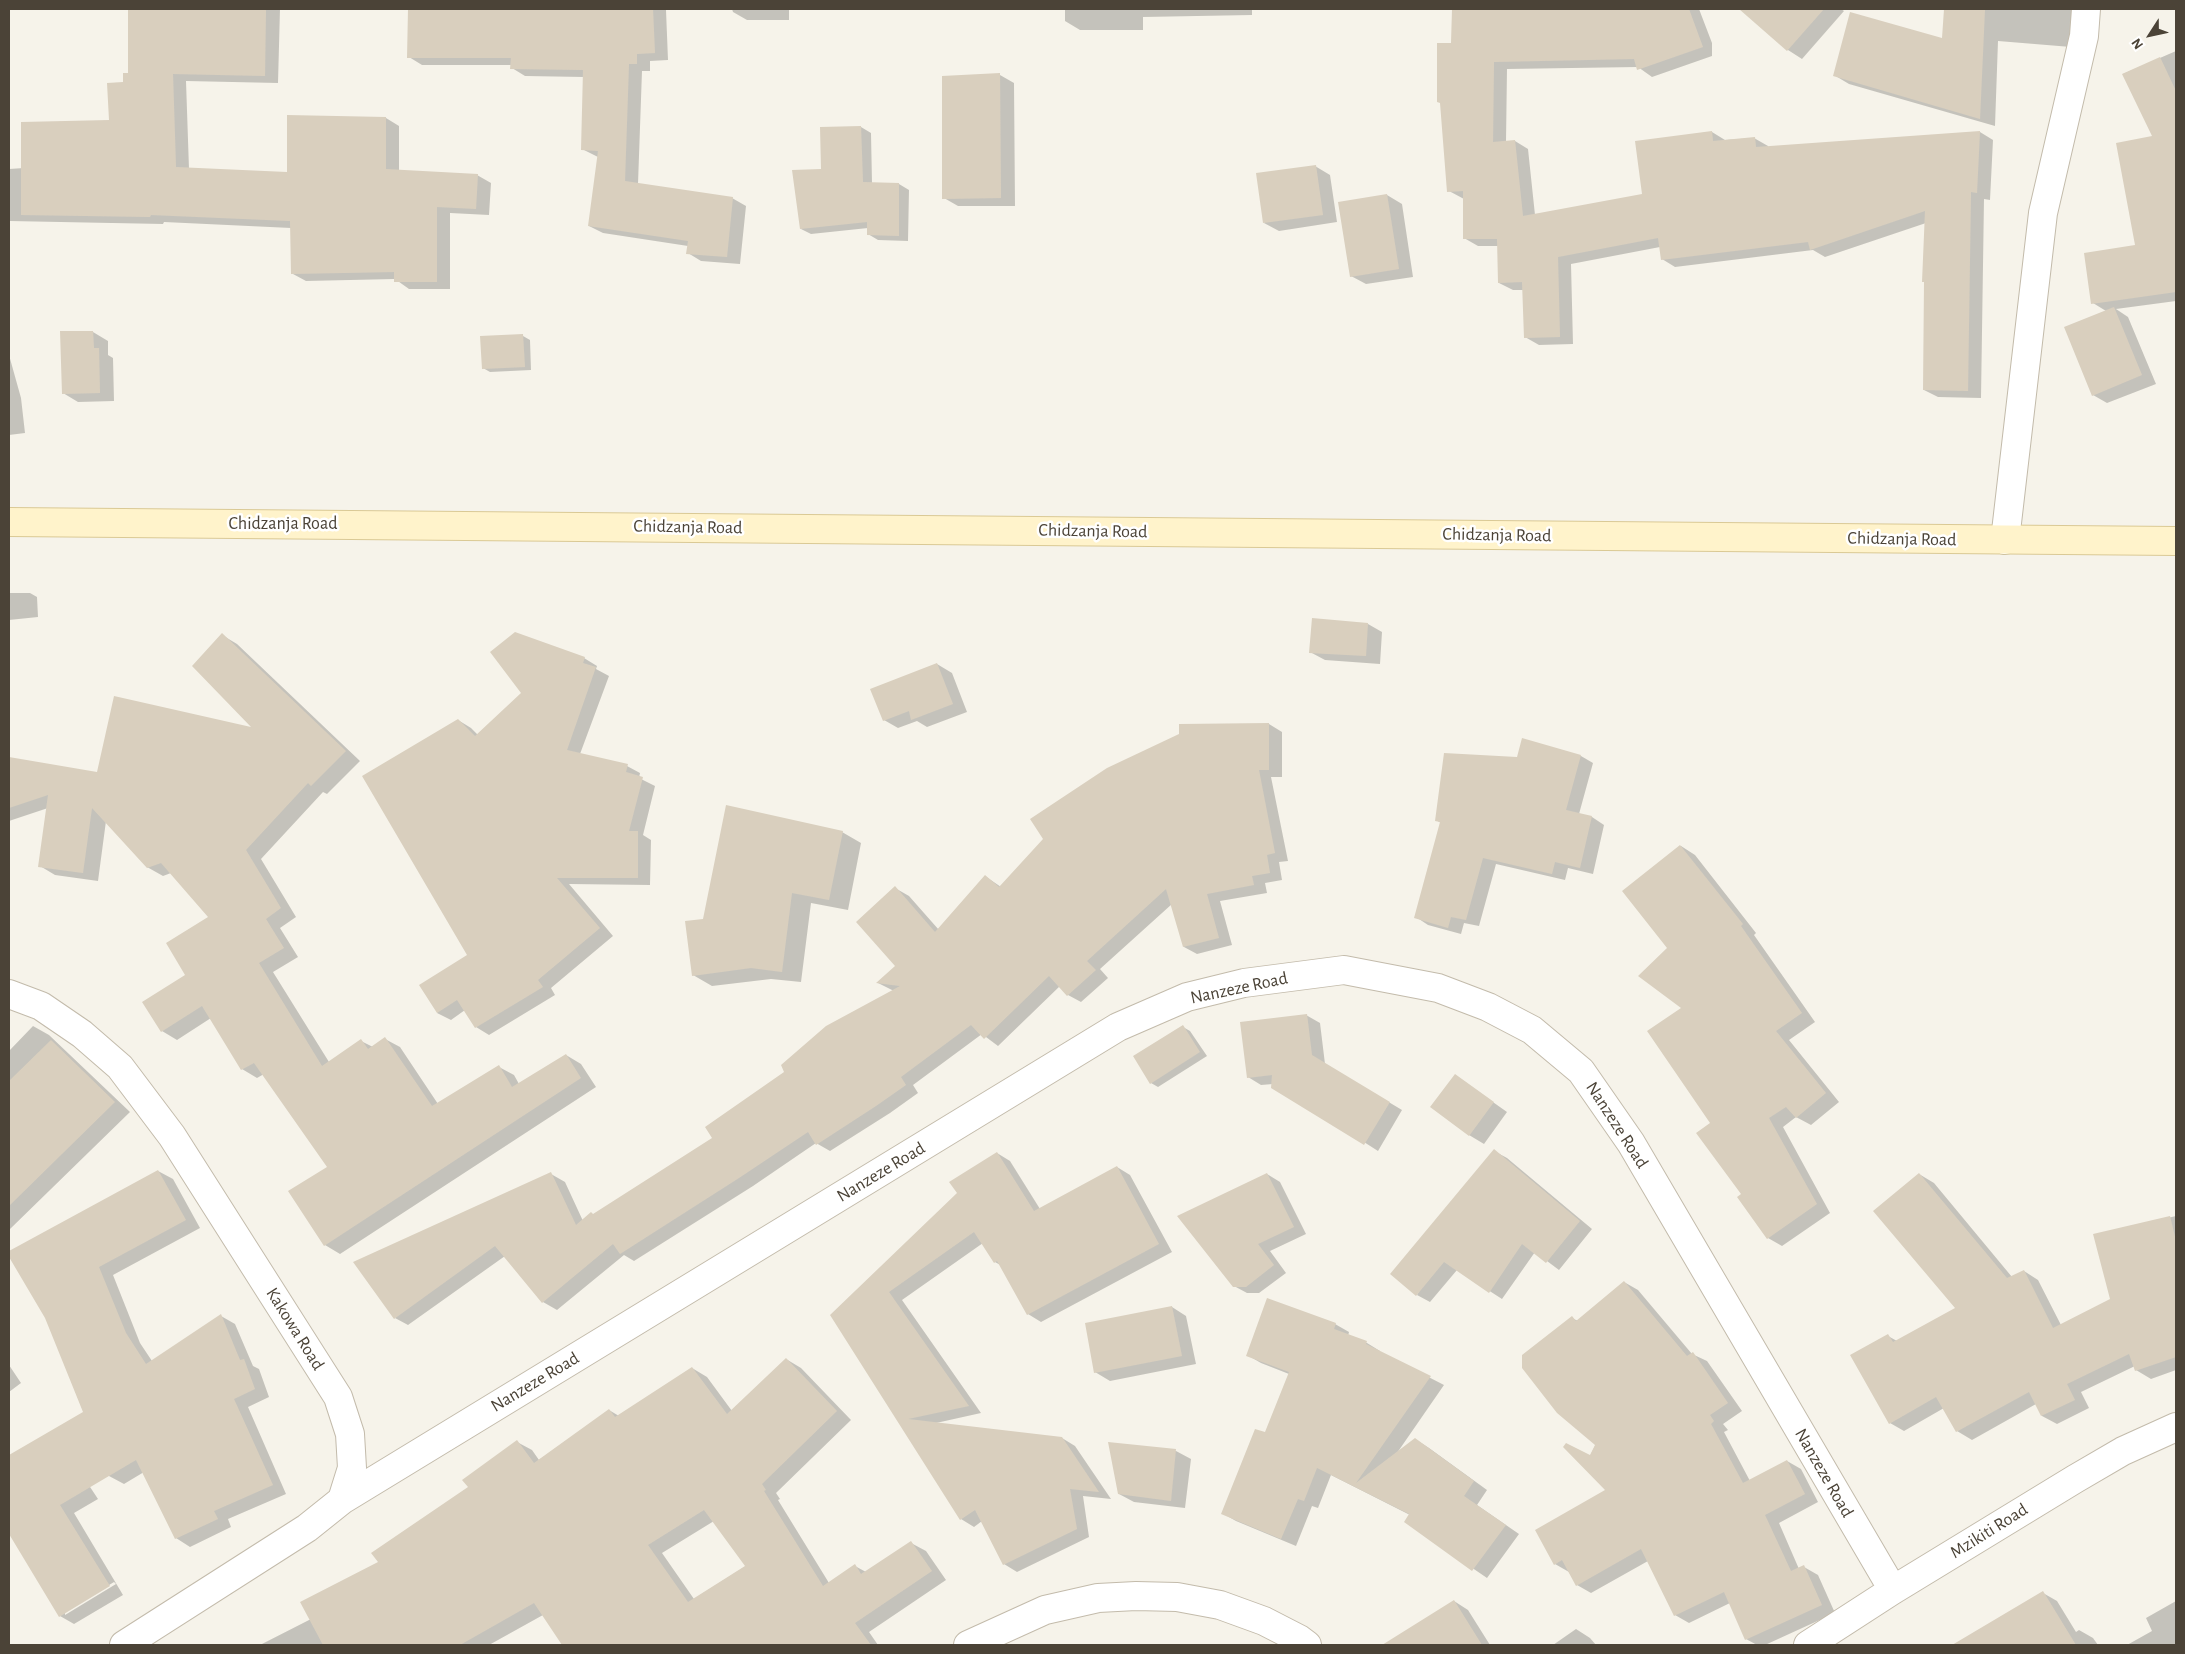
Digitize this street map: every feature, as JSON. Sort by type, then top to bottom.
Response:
[{"type":"street","points":[[2005,540],[2043,213],[2084,36],[2086,9]]},
{"type":"street","name":"Chidzanja Road","points":[[9,522],[653,526],[2176,541]]},
{"type":"street","name":"Nanzeze Road","points":[[342,1500],[1118,1027],[1187,997],[1244,983],[1344,970],[1438,988],[1488,1007],[1532,1030],[1581,1071],[1631,1143],[1892,1590]]},
{"type":"street","name":"Kakowa Road","points":[[9,994],[41,1006],[82,1034],[120,1068],[172,1136],[338,1397],[350,1434],[352,1468],[342,1500]]},
{"type":"street","name":"Mzikiti Road","points":[[1808,1645],[1892,1590],[2074,1479],[2123,1451],[2176,1427]]},
{"type":"street","points":[[124,1645],[307,1528],[342,1500]]},
{"type":"street","points":[[968,1645],[1045,1610],[1098,1598],[1136,1596],[1177,1597],[1220,1605],[1264,1621],[1299,1638],[1307,1645]]},
{"type":"building","points":[[128,9],[266,9],[265,76],[173,74],[176,167],[287,172],[287,115],[386,117],[386,169],[478,174],[476,209],[437,207],[437,282],[394,282],[394,272],[291,274],[290,221],[151,215],[150,217],[21,215],[21,122],[109,120],[107,83],[123,82],[123,73],[128,73]]},
{"type":"building","points":[[408,9],[653,9],[655,53],[637,54],[637,64],[629,64],[625,181],[733,197],[727,257],[686,254],[688,241],[588,226],[598,151],[581,150],[583,70],[510,69],[511,58],[407,58]]},
{"type":"building","points":[[1452,9],[1689,9],[1703,47],[1637,70],[1634,59],[1494,62],[1493,142],[1515,140],[1523,216],[1642,194],[1635,141],[1712,131],[1713,141],[1755,137],[1756,147],[1980,131],[1977,193],[1971,192],[1968,391],[1923,390],[1924,282],[1922,282],[1925,211],[1810,250],[1808,242],[1661,260],[1658,238],[1558,257],[1560,337],[1524,338],[1522,282],[1498,283],[1497,239],[1463,239],[1463,191],[1447,192],[1440,103],[1437,102],[1437,43],[1451,43]]},
{"type":"building","points":[[1739,9],[1824,9],[1787,51]]},
{"type":"building","points":[[1944,9],[1985,9],[1980,119],[1833,76],[1850,12],[1942,38]]},
{"type":"building","points":[[2160,57],[2176,91],[2176,292],[2091,304],[2084,253],[2135,245],[2116,143],[2152,136],[2122,74]]},
{"type":"building","points":[[1000,73],[1001,198],[942,199],[942,76]]},
{"type":"building","points":[[861,126],[863,182],[899,183],[899,236],[867,235],[867,222],[800,229],[792,170],[821,169],[820,127]]},
{"type":"building","points":[[1316,165],[1323,215],[1263,223],[1256,173]]},
{"type":"building","points":[[1387,194],[1399,269],[1350,277],[1338,202]]},
{"type":"building","points":[[2114,307],[2142,375],[2092,396],[2064,327]]},
{"type":"building","points":[[60,331],[93,331],[94,348],[99,348],[100,393],[62,394]]},
{"type":"building","points":[[523,334],[525,367],[482,369],[480,336]]},
{"type":"building","points":[[1312,618],[1368,623],[1366,656],[1309,653]]},
{"type":"building","points":[[515,632],[585,657],[583,663],[596,667],[567,750],[628,764],[626,772],[643,777],[629,831],[638,831],[638,878],[557,878],[600,928],[538,980],[543,987],[475,1028],[457,1000],[437,1013],[419,985],[467,955],[362,776],[458,719],[475,736],[521,693],[490,652]]},
{"type":"building","points":[[222,633],[346,751],[311,786],[308,783],[246,850],[281,908],[266,919],[284,948],[259,963],[322,1066],[361,1039],[368,1049],[385,1037],[432,1106],[499,1065],[512,1087],[566,1054],[581,1078],[324,1246],[288,1191],[327,1167],[254,1063],[241,1070],[202,1006],[161,1032],[142,1002],[185,975],[166,943],[208,917],[161,863],[147,868],[92,808],[83,873],[38,867],[48,795],[9,808],[9,757],[97,772],[114,696],[251,727],[192,666]]},
{"type":"building","points":[[937,663],[953,704],[911,720],[909,711],[883,721],[870,689]]},
{"type":"building","points":[[1269,723],[1269,770],[1259,770],[1275,853],[1267,855],[1270,873],[1252,876],[1254,885],[1207,894],[1219,938],[1183,947],[1166,889],[1087,961],[1096,970],[1067,996],[1049,976],[984,1039],[971,1025],[901,1077],[906,1085],[816,1145],[808,1132],[620,1254],[613,1244],[542,1303],[495,1246],[394,1319],[353,1262],[551,1172],[576,1225],[591,1212],[593,1214],[712,1138],[705,1127],[784,1072],[781,1065],[826,1026],[900,986],[876,983],[895,966],[856,922],[895,886],[935,932],[985,875],[999,887],[1043,839],[1030,819],[1107,768],[1179,734],[1179,724]]},
{"type":"building","points":[[1522,738],[1581,755],[1566,810],[1592,816],[1580,868],[1555,862],[1552,874],[1483,858],[1466,920],[1451,917],[1448,928],[1414,918],[1440,822],[1435,821],[1444,753],[1517,757]]},
{"type":"building","points":[[726,805],[843,831],[829,900],[792,893],[782,972],[751,968],[692,976],[685,921],[703,919]]},
{"type":"building","points":[[1680,845],[1743,924],[1741,926],[1802,1013],[1776,1031],[1826,1093],[1796,1118],[1786,1107],[1769,1118],[1817,1204],[1767,1239],[1737,1197],[1741,1194],[1696,1133],[1710,1123],[1647,1031],[1681,1008],[1638,976],[1667,948],[1622,891]]},
{"type":"building","points":[[1307,1014],[1312,1055],[1390,1102],[1364,1145],[1271,1088],[1272,1075],[1247,1078],[1240,1022]]},
{"type":"building","points":[[1183,1025],[1200,1052],[1150,1084],[1133,1056]]},
{"type":"building","points":[[51,1040],[115,1102],[9,1206],[9,1081]]},
{"type":"building","points":[[1455,1074],[1494,1102],[1469,1136],[1430,1107]]},
{"type":"building","points":[[1494,1149],[1580,1221],[1546,1263],[1522,1244],[1489,1293],[1444,1262],[1416,1296],[1390,1274]]},
{"type":"building","points":[[997,1152],[1034,1211],[1117,1166],[1159,1244],[1027,1315],[997,1261],[994,1263],[974,1232],[889,1292],[969,1406],[908,1419],[1062,1437],[1099,1492],[1070,1489],[1077,1529],[1003,1565],[975,1510],[960,1520],[830,1315],[957,1193],[949,1182]]},
{"type":"building","points":[[158,1170],[186,1220],[99,1267],[126,1333],[146,1364],[221,1314],[240,1360],[244,1359],[255,1389],[234,1399],[273,1485],[214,1511],[218,1519],[175,1539],[136,1460],[60,1505],[110,1586],[59,1617],[9,1534],[9,1455],[83,1412],[45,1318],[9,1257],[9,1251]]},
{"type":"building","points":[[1267,1173],[1294,1227],[1258,1244],[1274,1265],[1246,1287],[1233,1287],[1177,1216]]},
{"type":"building","points":[[1919,1173],[2007,1278],[2024,1270],[2053,1328],[2110,1299],[2093,1234],[2170,1216],[2176,1241],[2176,1357],[2135,1371],[2129,1354],[2067,1384],[2075,1400],[2041,1416],[2029,1392],[1956,1432],[1936,1397],[1889,1424],[1850,1355],[1888,1334],[1893,1342],[1955,1308],[1873,1211]]},
{"type":"building","points":[[1624,1281],[1687,1356],[1693,1352],[1728,1403],[1710,1415],[1714,1421],[1711,1424],[1743,1483],[1787,1460],[1805,1494],[1765,1515],[1791,1571],[1804,1565],[1822,1605],[1745,1640],[1724,1592],[1674,1616],[1641,1549],[1576,1586],[1562,1560],[1554,1565],[1535,1530],[1605,1490],[1563,1447],[1566,1443],[1590,1455],[1595,1445],[1557,1413],[1522,1368],[1522,1355],[1572,1316],[1576,1321]]},
{"type":"building","points":[[1267,1298],[1336,1323],[1334,1329],[1367,1341],[1366,1344],[1431,1376],[1356,1483],[1415,1438],[1474,1481],[1464,1496],[1506,1525],[1472,1571],[1404,1522],[1409,1514],[1317,1468],[1304,1501],[1298,1499],[1281,1539],[1221,1514],[1255,1429],[1265,1432],[1289,1372],[1246,1356]]},
{"type":"building","points":[[1172,1306],[1182,1356],[1094,1373],[1085,1323]]},
{"type":"building","points":[[786,1358],[837,1411],[762,1484],[766,1490],[764,1491],[823,1586],[855,1564],[861,1574],[911,1541],[932,1571],[855,1623],[871,1645],[562,1645],[534,1603],[460,1645],[323,1645],[300,1602],[378,1562],[371,1553],[468,1487],[462,1480],[517,1440],[534,1463],[609,1409],[615,1417],[692,1367],[727,1414]],"holes":[[[704,1510],[745,1566],[688,1602],[648,1545]]]},
{"type":"building","points":[[1108,1442],[1176,1449],[1171,1501],[1118,1494]]},
{"type":"building","points":[[2043,1591],[2076,1645],[1952,1645]]},
{"type":"building","points":[[1454,1600],[1482,1645],[1382,1645]]}]
